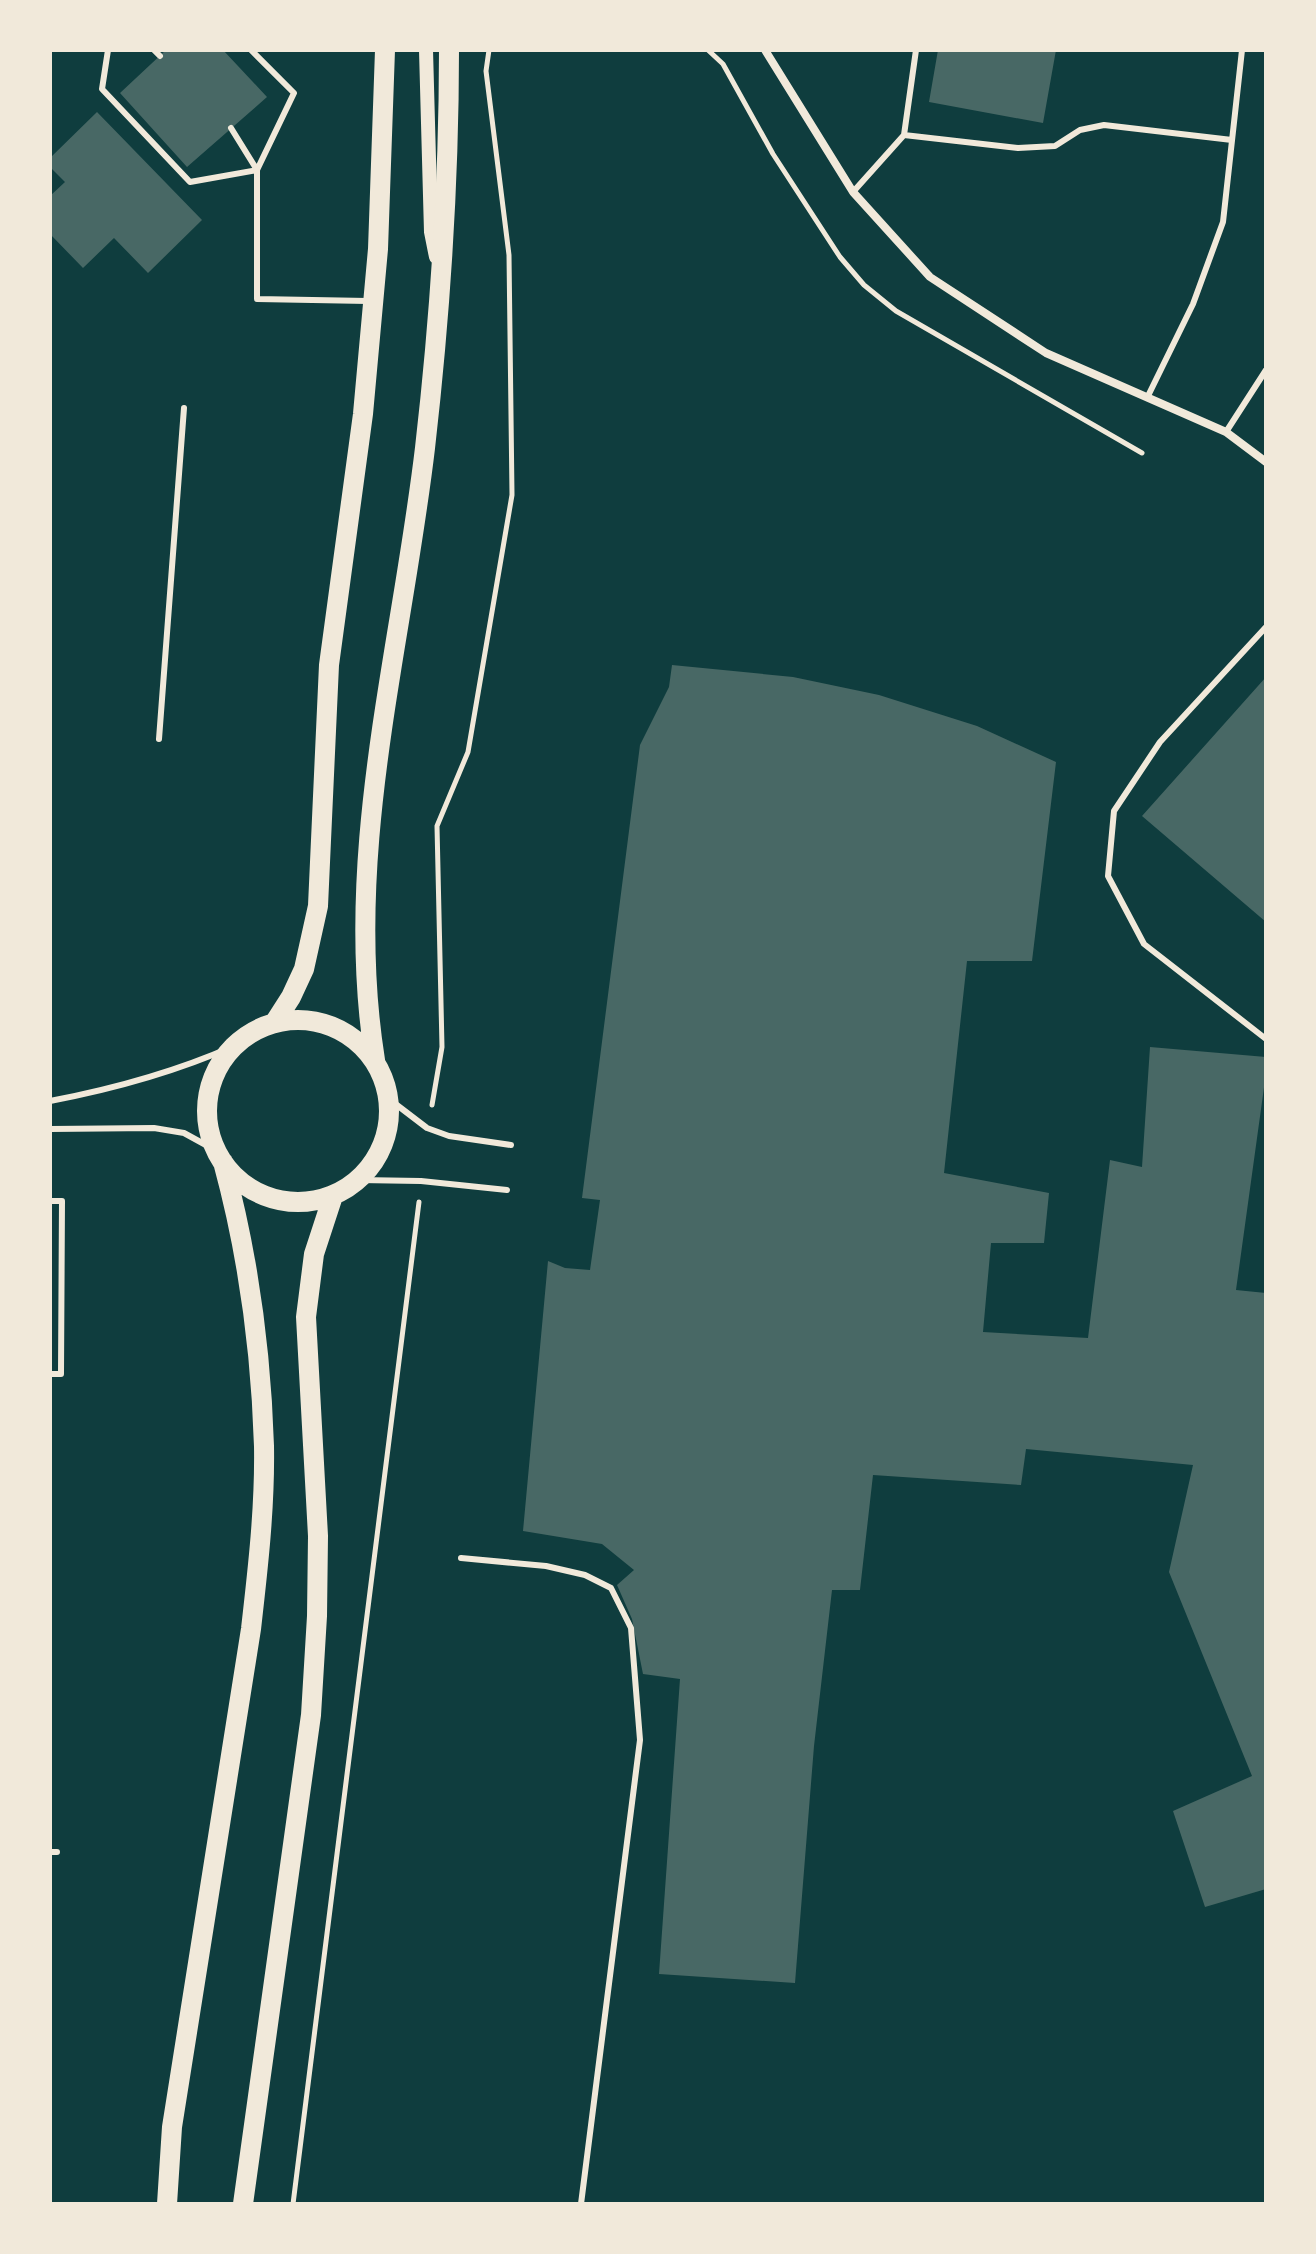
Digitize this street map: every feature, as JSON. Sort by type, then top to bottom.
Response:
[{"type":"main road","points":[[275,1022],[304,969],[318,906],[329,665],[363,414],[378,249],[385,50]]},
{"type":"main road","points":[[375,1060],[364,937],[367,836],[425,448],[440,273],[449,50]]},
{"type":"main road","points":[[167,2204],[172,2127],[251,1629],[260,1546],[264,1448],[258,1351],[244,1255],[207,1111],[209,1093],[214,1075],[234,1046],[252,1031],[275,1022],[299,1019],[328,1024],[354,1038],[375,1060],[383,1075],[389,1099],[390,1117],[385,1140],[375,1162],[359,1180],[333,1196],[304,1202],[269,1198],[243,1183],[219,1156]]},
{"type":"main road","points":[[243,2204],[311,1715],[318,1536],[306,1317],[314,1254],[333,1196]]},
{"type":"street","points":[[426,50],[431,232],[440,273]]},
{"type":"street","points":[[765,50],[853,192],[930,277],[1046,353],[1226,432],[1266,462]]},
{"type":"lane","points":[[108,50],[102,89],[190,182],[257,170]]},
{"type":"lane","points":[[251,50],[294,93],[257,170],[257,299],[373,301]]},
{"type":"lane","points":[[853,192],[904,135],[916,50]]},
{"type":"lane","points":[[1147,398],[1193,304],[1223,222],[1242,50]]},
{"type":"lane","points":[[904,135],[1018,148],[1055,146],[1080,130],[1104,125],[1232,140]]},
{"type":"lane","points":[[231,128],[257,170]]},
{"type":"lane","points":[[1226,432],[1266,370]]},
{"type":"lane","points":[[159,739],[184,408]]},
{"type":"lane","points":[[1266,627],[1160,742],[1114,811],[1108,876],[1144,944],[1266,1039]]},
{"type":"lane","points":[[50,1101],[95,1093],[157,1075],[234,1046]]},
{"type":"lane","points":[[389,1099],[427,1128],[449,1136],[511,1145]]},
{"type":"lane","points":[[50,1129],[154,1128],[184,1133],[219,1156]]},
{"type":"lane","points":[[359,1180],[421,1181],[507,1190]]},
{"type":"lane","points":[[50,1201],[62,1201],[61,1374],[50,1374]]},
{"type":"lane","points":[[461,1558],[546,1566],[585,1575],[611,1588],[631,1628],[640,1740],[581,2204]]},
{"type":"path","points":[[431,1108],[442,1047],[437,826],[468,752],[512,495],[509,255],[486,71],[489,50]]},
{"type":"path","points":[[293,2204],[418,1208]]},
{"type":"building","points":[[166,50],[223,50],[267,97],[187,167],[120,93]]},
{"type":"building","points":[[938,50],[1056,50],[1043,123],[929,102]]},
{"type":"building","points":[[97,112],[202,220],[148,273],[114,238],[83,268],[50,234],[50,196],[65,182],[50,167],[50,158]]},
{"type":"building","points":[[672,665],[793,677],[879,695],[977,726],[1056,762],[1032,961],[967,961],[944,1173],[1049,1193],[1044,1243],[991,1243],[983,1332],[1088,1338],[1110,1160],[1142,1167],[1150,1047],[1266,1057],[1236,1290],[1266,1293],[1266,1889],[1205,1907],[1173,1811],[1252,1776],[1169,1572],[1193,1465],[1026,1449],[1021,1485],[873,1475],[860,1590],[832,1590],[814,1746],[795,1983],[659,1974],[680,1679],[643,1674],[632,1619],[617,1585],[634,1570],[602,1544],[523,1531],[548,1261],[565,1268],[590,1270],[600,1200],[582,1198],[640,745],[669,687]]},
{"type":"building","points":[[1266,677],[1266,922],[1142,816]]}]
